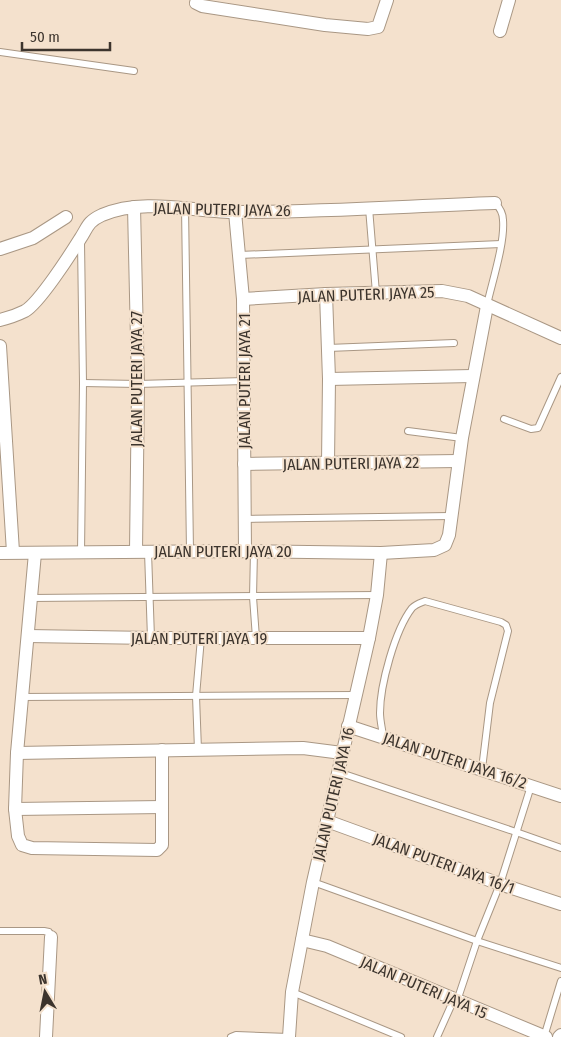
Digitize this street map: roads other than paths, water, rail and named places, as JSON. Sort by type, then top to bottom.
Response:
[{"type":"street","points":[[196,0],[196,3],[202,6],[325,25],[368,29],[378,27],[387,0]]},
{"type":"street","points":[[500,31],[509,0]]},
{"type":"street","name":"JALAN PUTERI JAYA 26","points":[[0,320],[27,310],[42,294],[81,238],[88,223],[103,215],[134,207],[185,207],[235,212],[495,203]]},
{"type":"street","name":"JALAN PUTERI JAYA 27","points":[[134,207],[142,551]]},
{"type":"street","name":"JALAN PUTERI JAYA 21","points":[[235,212],[243,299],[244,519],[249,551]]},
{"type":"street","points":[[0,249],[33,238],[66,217]]},
{"type":"street","name":"JALAN PUTERI JAYA 25","points":[[243,299],[326,294],[442,291],[468,296],[486,306],[561,338]]},
{"type":"street","points":[[326,294],[329,379],[328,463]]},
{"type":"street","points":[[451,516],[472,376],[486,306]]},
{"type":"street","points":[[0,346],[6,552]]},
{"type":"street","points":[[329,379],[472,376]]},
{"type":"street","name":"JALAN PUTERI JAYA 22","points":[[244,464],[458,461]]},
{"type":"street","name":"JALAN PUTERI JAYA 20","points":[[6,552],[249,551],[381,553],[434,550],[444,545],[449,535],[451,516]]},
{"type":"street","points":[[34,553],[17,752],[15,809],[18,836],[22,845],[32,848],[157,850],[162,845],[162,750]]},
{"type":"street","name":"JALAN PUTERI JAYA 16","points":[[289,1037],[292,992],[313,882],[369,638],[377,596],[381,553]]},
{"type":"street","name":"JALAN PUTERI JAYA 19","points":[[28,636],[369,638]]},
{"type":"street","name":"JALAN PUTERI JAYA 16/2","points":[[348,726],[531,786],[560,792]]},
{"type":"street","points":[[17,752],[303,748],[342,753]]},
{"type":"street","points":[[15,809],[162,806]]},
{"type":"street","name":"JALAN PUTERI JAYA 16/1","points":[[327,821],[500,884],[561,904]]},
{"type":"street","points":[[46,1037],[51,937]]},
{"type":"street","name":"JALAN PUTERI JAYA 15","points":[[302,940],[326,946],[545,1037]]},
{"type":"lane","points":[[0,52],[134,71]]},
{"type":"lane","points":[[486,306],[501,244],[504,221],[501,209],[495,203]]},
{"type":"lane","points":[[185,207],[190,551]]},
{"type":"lane","points":[[369,208],[376,293]]},
{"type":"lane","points":[[81,238],[83,383],[81,553]]},
{"type":"lane","points":[[240,255],[501,244]]},
{"type":"lane","points":[[328,348],[454,343]]},
{"type":"lane","points":[[504,419],[530,429],[538,428],[561,377]]},
{"type":"lane","points":[[83,383],[138,384],[244,381]]},
{"type":"lane","points":[[408,431],[462,438]]},
{"type":"lane","points":[[244,519],[451,516]]},
{"type":"lane","points":[[142,551],[149,598],[151,638]]},
{"type":"lane","points":[[249,551],[256,638]]},
{"type":"lane","points":[[31,598],[377,596]]},
{"type":"lane","points":[[383,736],[380,714],[383,681],[400,631],[411,609],[417,603],[426,601],[501,622],[506,625],[508,630],[490,703],[482,770]]},
{"type":"lane","points":[[198,750],[196,696],[201,638]]},
{"type":"lane","points":[[21,697],[356,694]]},
{"type":"lane","points":[[338,772],[561,848]]},
{"type":"lane","points":[[437,1037],[455,1000],[500,884],[531,786]]},
{"type":"lane","points":[[313,882],[477,941],[561,968]]},
{"type":"lane","points":[[0,931],[44,931],[49,932],[51,937]]},
{"type":"lane","points":[[545,1037],[561,981]]},
{"type":"lane","points":[[292,992],[401,1037]]},
{"type":"lane","points":[[231,1037],[289,1037]]}]
